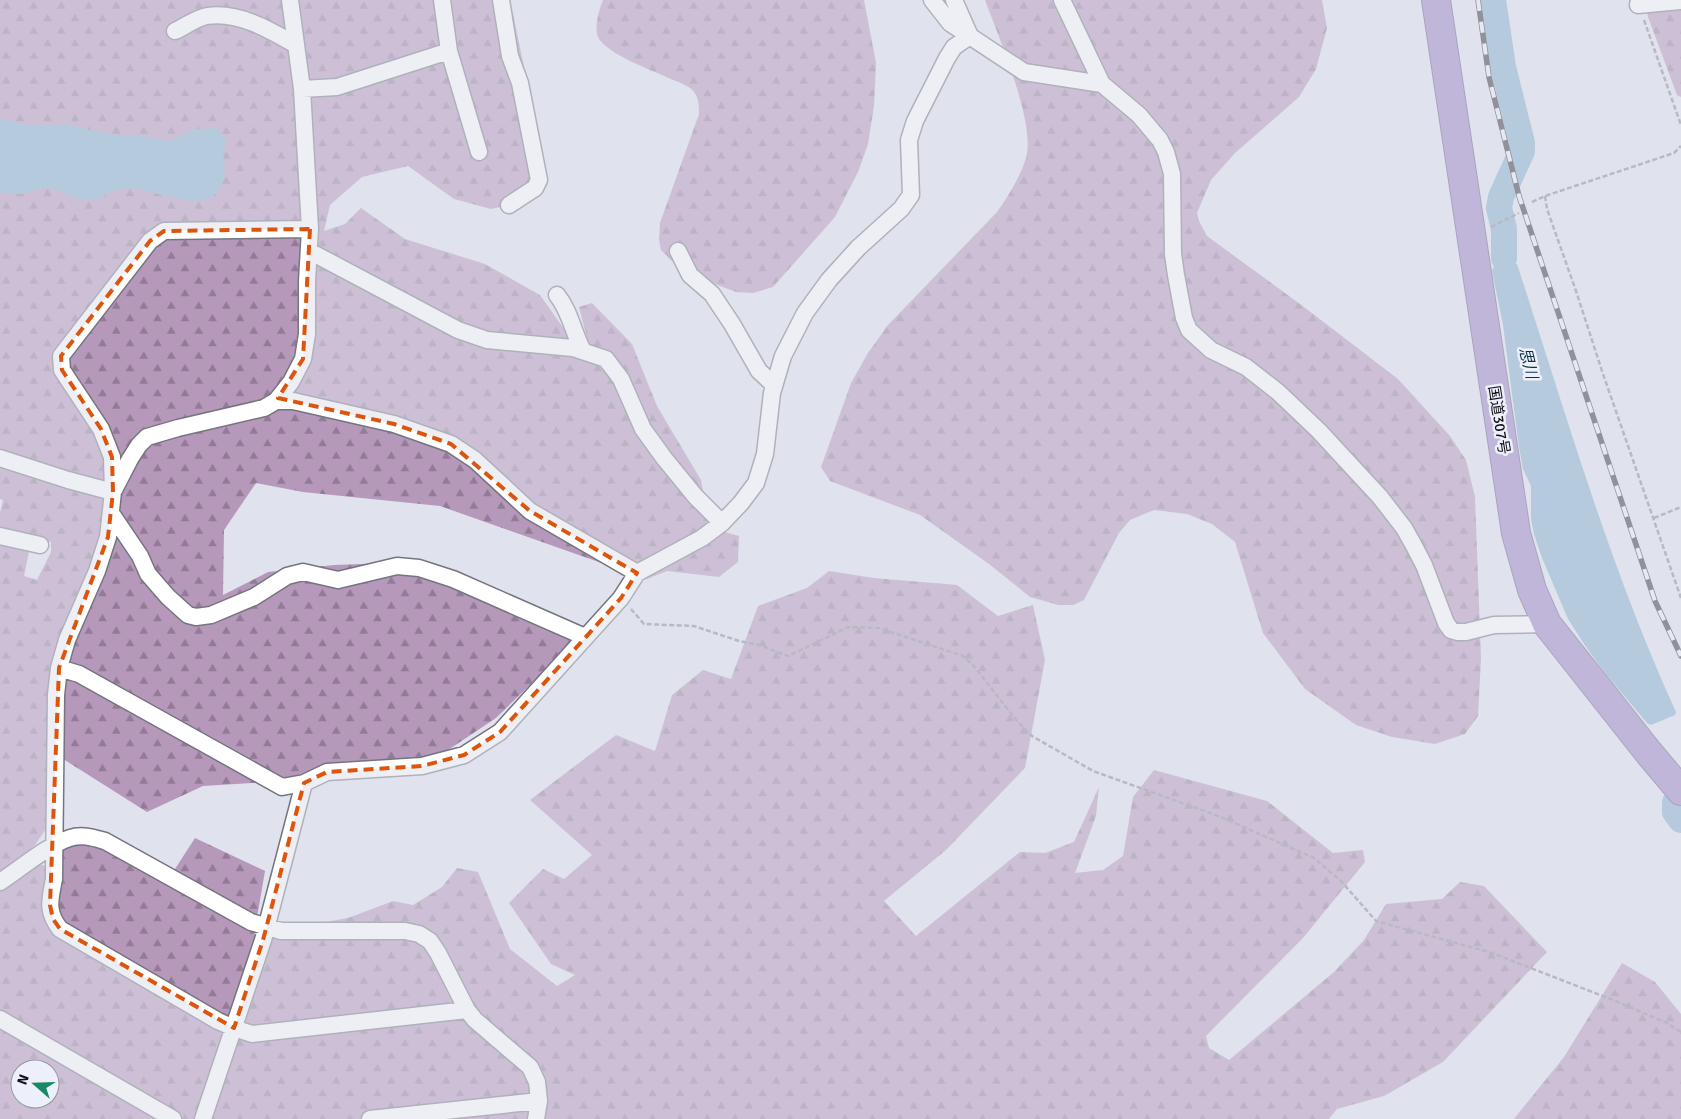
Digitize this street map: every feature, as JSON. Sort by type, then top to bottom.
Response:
[{"type":"highway","name":"国道307号","points":[[1436,0],[1516,533],[1532,590],[1547,624],[1681,791]]},
{"type":"street","points":[[113,492],[130,459],[147,437],[264,408],[276,401],[291,382],[303,359],[307,334],[306,280],[310,229],[302,89],[290,0]]},
{"type":"street","points":[[442,0],[448,52],[479,152]]},
{"type":"street","points":[[501,0],[510,56],[520,83],[539,180],[535,188],[509,205]]},
{"type":"street","points":[[932,0],[950,23],[1024,72],[1102,84]]},
{"type":"street","points":[[954,0],[970,36]]},
{"type":"street","points":[[1062,0],[1102,84],[1139,115],[1160,140],[1170,162],[1172,174],[1173,254],[1184,318],[1189,330],[1211,350],[1246,368],[1278,392],[1319,431],[1380,497],[1404,528],[1413,544],[1424,565],[1446,623],[1451,630],[1466,632],[1494,625],[1547,624]]},
{"type":"street","points":[[1639,2],[1681,1]]},
{"type":"street","points":[[175,31],[206,16],[227,16],[263,26],[296,45]]},
{"type":"street","points":[[59,668],[79,674],[282,787],[304,783],[327,772],[386,770],[422,766],[464,755],[500,732],[621,598],[638,573],[702,538],[722,523],[741,503],[756,483],[765,454],[774,385],[783,356],[805,313],[830,280],[858,248],[901,210],[911,195],[909,140],[915,121],[954,47],[970,36]]},
{"type":"street","points":[[302,89],[337,87],[448,52]]},
{"type":"street","points":[[310,229],[164,231],[150,241],[68,345],[62,356],[62,370],[101,429],[112,457],[113,492],[108,537],[97,571],[67,640],[59,668],[56,695],[54,879],[50,905],[52,919],[60,929],[218,1021],[252,1034],[467,1010]]},
{"type":"street","points":[[309,251],[458,330],[487,340],[573,348],[606,359],[621,379],[643,429],[689,488],[722,523]]},
{"type":"street","points":[[678,251],[690,275],[712,294],[759,371],[774,385]]},
{"type":"street","points":[[557,295],[565,305],[576,338],[583,351]]},
{"type":"street","points":[[276,401],[293,400],[394,424],[451,444],[475,460],[530,511],[638,573]]},
{"type":"street","points":[[0,458],[113,492]]},
{"type":"street","points":[[111,513],[140,556],[148,574],[174,603],[188,614],[196,617],[211,615],[254,597],[287,576],[303,572],[338,580],[397,566],[418,568],[453,579],[585,637]]},
{"type":"street","points":[[0,536],[40,546]]},
{"type":"street","points":[[203,1119],[266,927],[304,783]]},
{"type":"street","points":[[0,882],[53,846],[71,838],[90,837],[105,841],[251,922],[266,927],[281,930],[405,931],[419,934],[430,941],[438,953],[467,1010],[475,1020],[530,1067],[537,1082],[539,1101],[536,1119]]},
{"type":"street","points":[[0,1019],[173,1119]]},
{"type":"street","points":[[370,1119],[539,1101]]},
{"type":"path","points":[[1639,2],[1681,125]]},
{"type":"path","points":[[1532,202],[1674,153],[1681,146]]},
{"type":"path","points":[[1545,196],[1547,209],[1681,598]]},
{"type":"path","points":[[1490,227],[1519,212]]},
{"type":"path","points":[[1654,518],[1681,507]]},
{"type":"path","points":[[621,598],[644,624],[694,626],[739,641],[759,645],[788,656],[848,627],[879,628],[963,656],[973,665],[1017,721],[1032,736],[1093,771],[1221,817],[1314,858],[1341,881],[1376,921],[1492,953],[1612,1000],[1667,1023],[1681,1032]]},
{"type":"highlighted area","points":[[310,229],[303,359],[278,398],[394,424],[451,444],[530,511],[637,573],[621,598],[500,732],[464,755],[422,766],[327,772],[304,783],[263,940],[234,1028],[60,929],[53,919],[50,905],[59,668],[108,537],[113,492],[112,457],[101,429],[62,370],[61,356],[150,241],[164,231]]},
{"type":"green space","points":[[0,0],[508,0],[512,9],[546,173],[522,202],[491,209],[454,199],[408,166],[362,177],[330,205],[324,231],[345,224],[361,208],[405,239],[485,264],[540,295],[569,336],[587,338],[579,307],[592,303],[632,344],[657,406],[701,480],[710,528],[739,536],[738,562],[719,577],[667,571],[647,579],[440,506],[303,492],[256,483],[224,530],[223,595],[268,572],[334,565],[417,562],[577,631],[565,651],[496,718],[445,752],[385,765],[320,766],[285,781],[203,786],[147,812],[60,757],[48,826],[35,845],[13,866],[38,864],[46,866],[46,894],[57,849],[65,831],[88,832],[138,869],[175,869],[195,838],[265,871],[254,935],[348,918],[393,901],[413,905],[442,887],[457,868],[478,872],[510,949],[557,986],[575,975],[551,964],[509,903],[543,869],[564,879],[592,855],[530,800],[616,735],[655,751],[672,695],[703,670],[731,679],[758,606],[807,588],[829,571],[874,578],[957,585],[998,616],[1033,605],[1045,660],[1025,768],[946,850],[884,901],[916,936],[1020,852],[1045,853],[1074,842],[1099,787],[1096,816],[1075,873],[1103,870],[1123,856],[1133,797],[1154,770],[1267,801],[1333,853],[1363,850],[1365,862],[1303,938],[1206,1036],[1209,1048],[1229,1060],[1334,972],[1364,940],[1386,904],[1442,899],[1460,882],[1484,886],[1547,952],[1443,1062],[1384,1096],[1337,1109],[1329,1119],[0,1119],[0,543],[30,547],[24,576],[37,580],[51,552],[51,542],[0,530],[0,513],[3,500],[0,499],[0,175],[173,147],[0,125]]},
{"type":"green space","points":[[603,0],[864,0],[876,63],[874,106],[868,144],[858,172],[835,217],[773,287],[753,293],[736,292],[715,284],[672,261],[661,250],[659,240],[660,223],[699,114],[698,100],[696,94],[687,86],[620,56],[603,43],[598,37],[597,24]]},
{"type":"green space","points":[[985,0],[1322,0],[1327,28],[1316,69],[1299,97],[1235,153],[1211,180],[1197,213],[1207,236],[1398,379],[1450,436],[1466,460],[1475,497],[1481,658],[1478,716],[1465,734],[1435,744],[1392,737],[1356,725],[1305,689],[1263,633],[1235,542],[1212,524],[1187,514],[1154,510],[1130,520],[1119,533],[1084,600],[1073,605],[1058,605],[1030,597],[989,564],[920,515],[830,481],[821,467],[851,383],[868,353],[888,325],[997,212],[1014,186],[1026,158],[1028,142],[1021,102]]},
{"type":"green space","points":[[1645,0],[1681,0],[1681,97],[1677,95],[1648,17]]},
{"type":"green space","points":[[1622,963],[1655,982],[1681,1014],[1681,1119],[1514,1119],[1564,1057]]},
{"type":"water","points":[[0,119],[34,126],[66,124],[118,135],[143,135],[170,141],[194,129],[216,128],[225,141],[222,183],[214,196],[193,201],[134,189],[115,190],[92,200],[75,198],[49,188],[23,194],[0,192]]},
{"type":"water","points":[[1504,222],[1507,227],[1507,263],[1517,264],[1571,434],[1610,547],[1652,658],[1676,712],[1675,715],[1651,725],[1647,723],[1604,672],[1568,619],[1534,534],[1531,519],[1531,486],[1523,469],[1519,447],[1503,325],[1492,271],[1494,266],[1502,264],[1498,232],[1502,229],[1501,224]]},
{"type":"waterway","name":"思川","points":[[1493,0],[1503,67],[1522,143],[1522,151],[1501,197],[1499,208],[1504,229],[1504,258]]},
{"type":"waterway","name":"思川","points":[[1675,803],[1675,812],[1681,820]]},
{"type":"railway","points":[[1478,0],[1489,77],[1519,196],[1655,601],[1681,656]]}]
